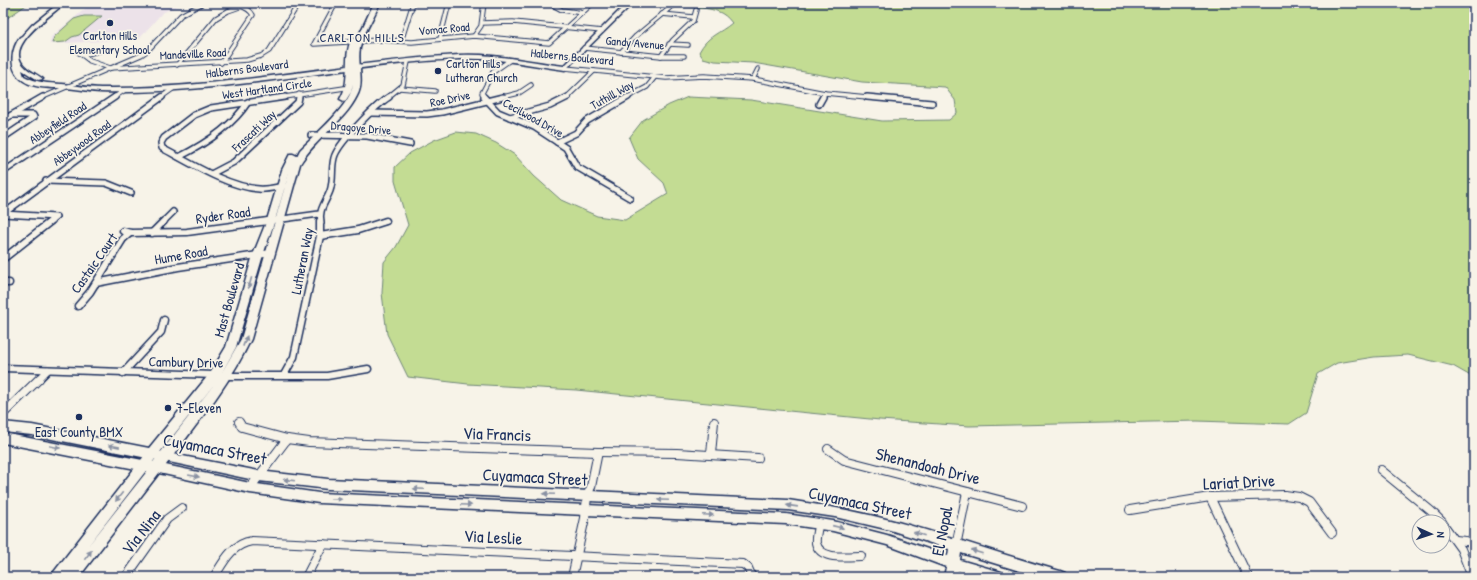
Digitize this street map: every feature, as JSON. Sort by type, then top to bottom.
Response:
[{"type":"main road","points":[[10,46],[19,35],[62,3]]},
{"type":"main road","points":[[63,86],[30,75],[16,60],[15,54],[18,44],[24,36],[68,3]]},
{"type":"main road","points":[[354,86],[353,67],[350,52],[371,3]]},
{"type":"main road","points":[[353,67],[357,48],[377,3]]},
{"type":"main road","points":[[565,68],[630,3]]},
{"type":"main road","name":"Halberns Boulevard","points":[[63,86],[125,90],[174,88],[239,82],[353,67],[469,57],[493,58],[565,68]]},
{"type":"main road","points":[[9,64],[16,73],[26,80],[50,86],[63,86]]},
{"type":"main road","name":"Mast Boulevard","points":[[56,577],[143,466],[158,456],[221,376],[258,255],[275,219],[292,157],[315,135],[354,86]]},
{"type":"main road","name":"Mast Boulevard","points":[[71,577],[156,468],[158,456],[174,426],[238,358],[246,339],[271,253],[275,219]]},
{"type":"main road","name":"Cuyamaca Street","points":[[3,427],[32,430],[259,476],[328,484],[788,505],[835,512],[890,525],[1010,563],[1060,577]]},
{"type":"main road","name":"Cuyamaca Street","points":[[3,438],[25,441],[250,488],[319,498],[786,519],[833,526],[887,540],[953,564],[998,577]]},
{"type":"main road","name":"El Nopal","points":[[950,577],[956,546]]},
{"type":"street","points":[[3,120],[63,86],[145,53],[181,15],[203,3]]},
{"type":"street","points":[[219,3],[239,6],[250,10],[253,14],[253,17],[220,63]]},
{"type":"street","points":[[177,65],[216,18],[239,6],[251,3]]},
{"type":"street","name":"Mandeville Road","points":[[73,48],[90,62],[110,68],[220,63],[251,59],[269,51],[299,3]]},
{"type":"street","name":"Vomac Road","points":[[336,3],[314,43],[412,42],[474,36],[549,43],[566,28]]},
{"type":"street","points":[[397,41],[403,35],[413,3]]},
{"type":"street","points":[[440,39],[449,3]]},
{"type":"street","points":[[474,36],[479,31],[482,22],[484,3]]},
{"type":"street","points":[[549,3],[564,11],[582,13]]},
{"type":"street","points":[[566,28],[593,3]]},
{"type":"street","points":[[621,52],[636,36],[671,7]]},
{"type":"street","points":[[661,56],[669,44],[692,22],[696,10]]},
{"type":"street","points":[[662,14],[693,17]]},
{"type":"street","points":[[513,22],[517,18]]},
{"type":"street","points":[[482,22],[513,22],[602,31]]},
{"type":"street","points":[[669,44],[688,45]]},
{"type":"street","name":"Gandy Avenue","points":[[584,48],[661,56],[684,56]]},
{"type":"street","points":[[83,55],[102,50]]},
{"type":"street","name":"Cecilwood Drive","points":[[510,60],[491,74],[482,93],[487,101],[498,112],[534,127],[566,148],[577,167],[630,198]]},
{"type":"street","points":[[408,62],[405,80],[400,88],[435,91]]},
{"type":"street","name":"Halberns Boulevard","points":[[565,68],[666,78],[704,76],[753,79],[825,93],[932,103]]},
{"type":"street","points":[[753,79],[758,69]]},
{"type":"street","points":[[509,117],[545,108],[564,99],[572,94],[594,71]]},
{"type":"street","name":"Tuthill Way","points":[[557,142],[576,133],[587,121],[602,111],[647,87],[655,77]]},
{"type":"street","name":"Roe Drive","points":[[370,113],[431,114],[524,91],[531,85]]},
{"type":"street","name":"West Hartland Circle","points":[[179,157],[162,148],[160,145],[164,138],[194,115],[208,109],[354,86]]},
{"type":"street","name":"Abbeywood Road","points":[[3,214],[174,88]]},
{"type":"street","name":"Lutheran Way","points":[[284,375],[294,357],[320,236],[321,224],[319,214],[328,198],[333,179],[332,162],[334,156],[349,136],[378,104],[400,88]]},
{"type":"street","name":"Abbeyfield Road","points":[[3,172],[125,90]]},
{"type":"street","points":[[819,104],[825,93]]},
{"type":"street","name":"Frascati Way","points":[[213,173],[234,162],[246,152],[298,102],[299,94]]},
{"type":"street","points":[[179,157],[203,145],[241,113],[248,102]]},
{"type":"street","points":[[3,138],[34,117],[33,115],[12,115]]},
{"type":"street","name":"Dragoye Drive","points":[[315,135],[367,136],[410,144]]},
{"type":"street","points":[[179,157],[247,187],[259,189],[285,186]]},
{"type":"street","points":[[46,181],[106,183],[131,193]]},
{"type":"street","points":[[152,234],[173,212]]},
{"type":"street","points":[[3,214],[56,217],[3,259]]},
{"type":"street","name":"Ryder Road","points":[[123,231],[130,233],[152,234],[187,232],[319,214]]},
{"type":"street","points":[[320,236],[353,231],[386,221]]},
{"type":"street","name":"Castaic Court","points":[[78,306],[85,300],[96,284],[123,239],[130,233]]},
{"type":"street","name":"Hume Road","points":[[96,284],[178,267],[271,253]]},
{"type":"street","points":[[123,373],[161,332],[164,320]]},
{"type":"street","name":"Cambury Drive","points":[[3,368],[221,376],[327,376],[346,374],[368,368]]},
{"type":"street","points":[[3,414],[48,370]]},
{"type":"street","name":"Via Francis","points":[[239,422],[242,427],[287,439],[309,442],[598,452],[711,454],[758,458]]},
{"type":"street","points":[[711,454],[714,422]]},
{"type":"street","points":[[250,488],[287,439]]},
{"type":"street","name":"Shenandoah Drive","points":[[828,449],[844,460],[1022,506]]},
{"type":"street","points":[[572,577],[578,556],[588,496],[598,452]]},
{"type":"street","points":[[1381,470],[1434,514]]},
{"type":"street","name":"El Nopal","points":[[956,546],[967,492]]},
{"type":"street","name":"Lariat Drive","points":[[1130,510],[1210,497],[1285,495],[1299,497],[1312,505],[1320,519],[1332,533]]},
{"type":"street","points":[[1210,497],[1248,577]]},
{"type":"street","name":"Via Nina","points":[[126,577],[167,519],[182,508]]},
{"type":"street","points":[[818,524],[816,543],[819,551],[824,555],[861,556]]},
{"type":"street","points":[[1451,534],[1468,562],[1472,577]]},
{"type":"street","points":[[1456,540],[1474,542]]},
{"type":"street","name":"Via Leslie","points":[[214,577],[229,553],[238,545],[248,541],[743,564],[752,576]]},
{"type":"street","points":[[306,577],[323,544]]},
{"type":"shaded area","name":"Carlton Hills Elementary School","points":[[92,3],[184,3],[162,13],[139,39],[50,44],[51,37]]},
{"type":"green space","points":[[3,3],[29,3],[3,21]]},
{"type":"green space","points":[[668,3],[1474,3],[1474,378],[1453,366],[1408,355],[1374,357],[1337,363],[1318,374],[1306,413],[1289,424],[1197,421],[969,426],[880,420],[576,390],[468,384],[408,377],[387,334],[382,293],[384,262],[396,247],[408,225],[395,181],[395,167],[410,153],[434,140],[456,132],[476,134],[496,143],[515,155],[534,176],[561,200],[597,216],[625,220],[668,194],[664,183],[638,159],[629,138],[643,120],[669,105],[688,97],[751,100],[882,121],[949,120],[957,113],[955,100],[945,87],[862,82],[753,63],[715,61],[703,58],[699,52],[702,46],[714,35],[732,23],[725,16],[710,9],[676,6]]},
{"type":"green space","points":[[84,16],[102,16],[79,35],[72,37],[65,42],[52,43],[54,37],[74,19]]},
{"type":"place","name":"Carlton Hills Elementary School","points":[[110,23]]},
{"type":"place","name":"Carlton Hills Lutheran Church","points":[[438,71]]},
{"type":"place","name":"7-Eleven","points":[[168,408]]},
{"type":"place","name":"East County BMX","points":[[79,417]]},
{"type":"district","name":"CARLTON HILLS","points":[[362,37]]}]
